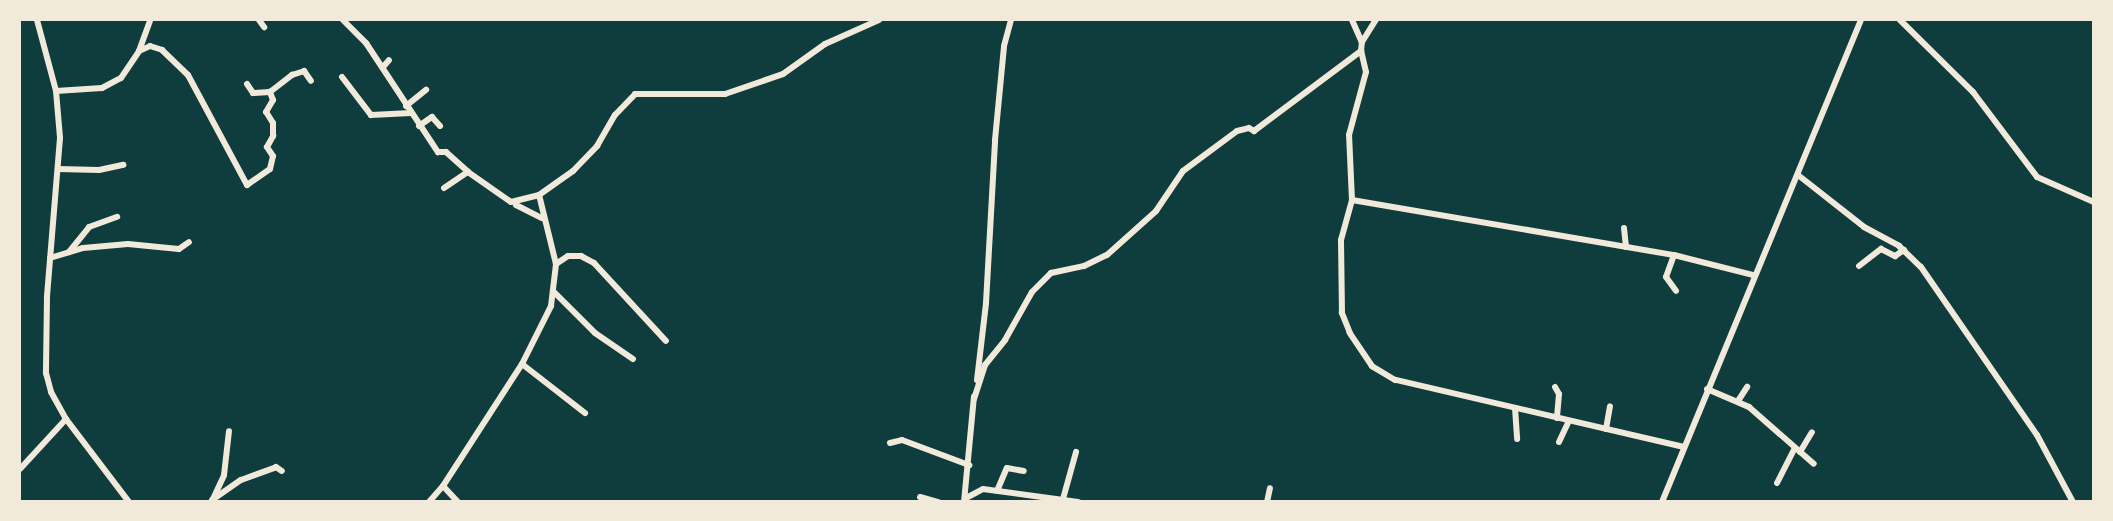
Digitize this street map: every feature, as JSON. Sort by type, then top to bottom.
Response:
[{"type":"street","points":[[56,90],[112,85],[130,68],[139,51],[148,20]]},
{"type":"street","points":[[259,20],[264,27]]},
{"type":"street","points":[[343,20],[366,43],[438,152],[446,152],[468,172],[511,202],[542,218]]},
{"type":"street","points":[[511,202],[538,195],[573,171],[597,147],[615,114],[635,94],[725,94],[783,74],[825,44],[879,20]]},
{"type":"street","points":[[965,500],[986,303],[995,140],[1004,46],[1011,20]]},
{"type":"street","points":[[1352,20],[1362,42]]},
{"type":"street","points":[[1376,20],[1362,42],[1361,51],[1366,72],[1348,135],[1352,200],[1341,240],[1342,313],[1359,350],[1372,366],[1395,380],[1683,447]]},
{"type":"street","points":[[1662,501],[1754,275],[1862,20]]},
{"type":"street","points":[[1900,20],[1973,92],[2037,177],[2094,202]]},
{"type":"street","points":[[39,21],[56,90],[60,138],[50,258],[46,373],[51,393],[66,418],[129,501]]},
{"type":"street","points":[[139,51],[150,46],[162,50],[188,75],[247,185],[270,169],[273,156],[267,147],[273,136],[273,123],[266,112],[273,100],[270,92]]},
{"type":"street","points":[[974,399],[985,365],[1005,340],[1032,292],[1051,273],[1084,266],[1107,255],[1156,211],[1183,171],[1237,131],[1248,128],[1254,131],[1361,51]]},
{"type":"street","points":[[383,67],[389,60]]},
{"type":"street","points":[[248,84],[253,93],[270,92],[292,75],[303,71],[311,81]]},
{"type":"street","points":[[342,77],[370,116],[411,113]]},
{"type":"street","points":[[406,106],[426,90]]},
{"type":"street","points":[[419,126],[432,117],[440,126]]},
{"type":"street","points":[[58,169],[99,170],[123,165]]},
{"type":"street","points":[[444,188],[468,172]]},
{"type":"street","points":[[1798,175],[1864,227],[1904,250],[1921,267],[1972,337],[2037,435],[2073,501]]},
{"type":"street","points":[[429,501],[443,486],[522,364],[550,306],[556,264],[542,218],[538,195]]},
{"type":"street","points":[[1352,200],[1674,255],[1754,275]]},
{"type":"street","points":[[69,252],[89,227],[117,217]]},
{"type":"street","points":[[1624,228],[1626,247]]},
{"type":"street","points":[[50,258],[69,252],[128,244],[178,249],[189,242]]},
{"type":"street","points":[[1859,266],[1881,249],[1895,256],[1904,250]]},
{"type":"street","points":[[1674,255],[1666,277],[1676,291]]},
{"type":"street","points":[[556,264],[568,256],[581,256],[594,263],[666,340]]},
{"type":"street","points":[[553,291],[595,333],[633,359]]},
{"type":"street","points":[[522,364],[585,413]]},
{"type":"street","points":[[1555,387],[1559,394],[1557,418]]},
{"type":"street","points":[[1738,401],[1748,387]]},
{"type":"street","points":[[1707,389],[1738,401],[1814,464]]},
{"type":"street","points":[[1606,429],[1610,406]]},
{"type":"street","points":[[1515,408],[1517,439]]},
{"type":"street","points":[[20,470],[66,418]]},
{"type":"street","points":[[1559,442],[1569,420]]},
{"type":"street","points":[[211,501],[224,475],[229,431]]},
{"type":"street","points":[[1777,483],[1797,450],[1812,432]]},
{"type":"street","points":[[890,443],[902,440],[969,465]]},
{"type":"street","points":[[1063,499],[1076,452]]},
{"type":"street","points":[[211,501],[241,480],[276,467],[282,471]]},
{"type":"street","points":[[997,491],[1007,468],[1024,471]]},
{"type":"street","points":[[443,486],[458,501]]},
{"type":"street","points":[[1267,501],[1270,488]]},
{"type":"street","points":[[965,500],[983,489],[1037,499],[1078,501]]},
{"type":"street","points":[[921,497],[938,501]]}]
